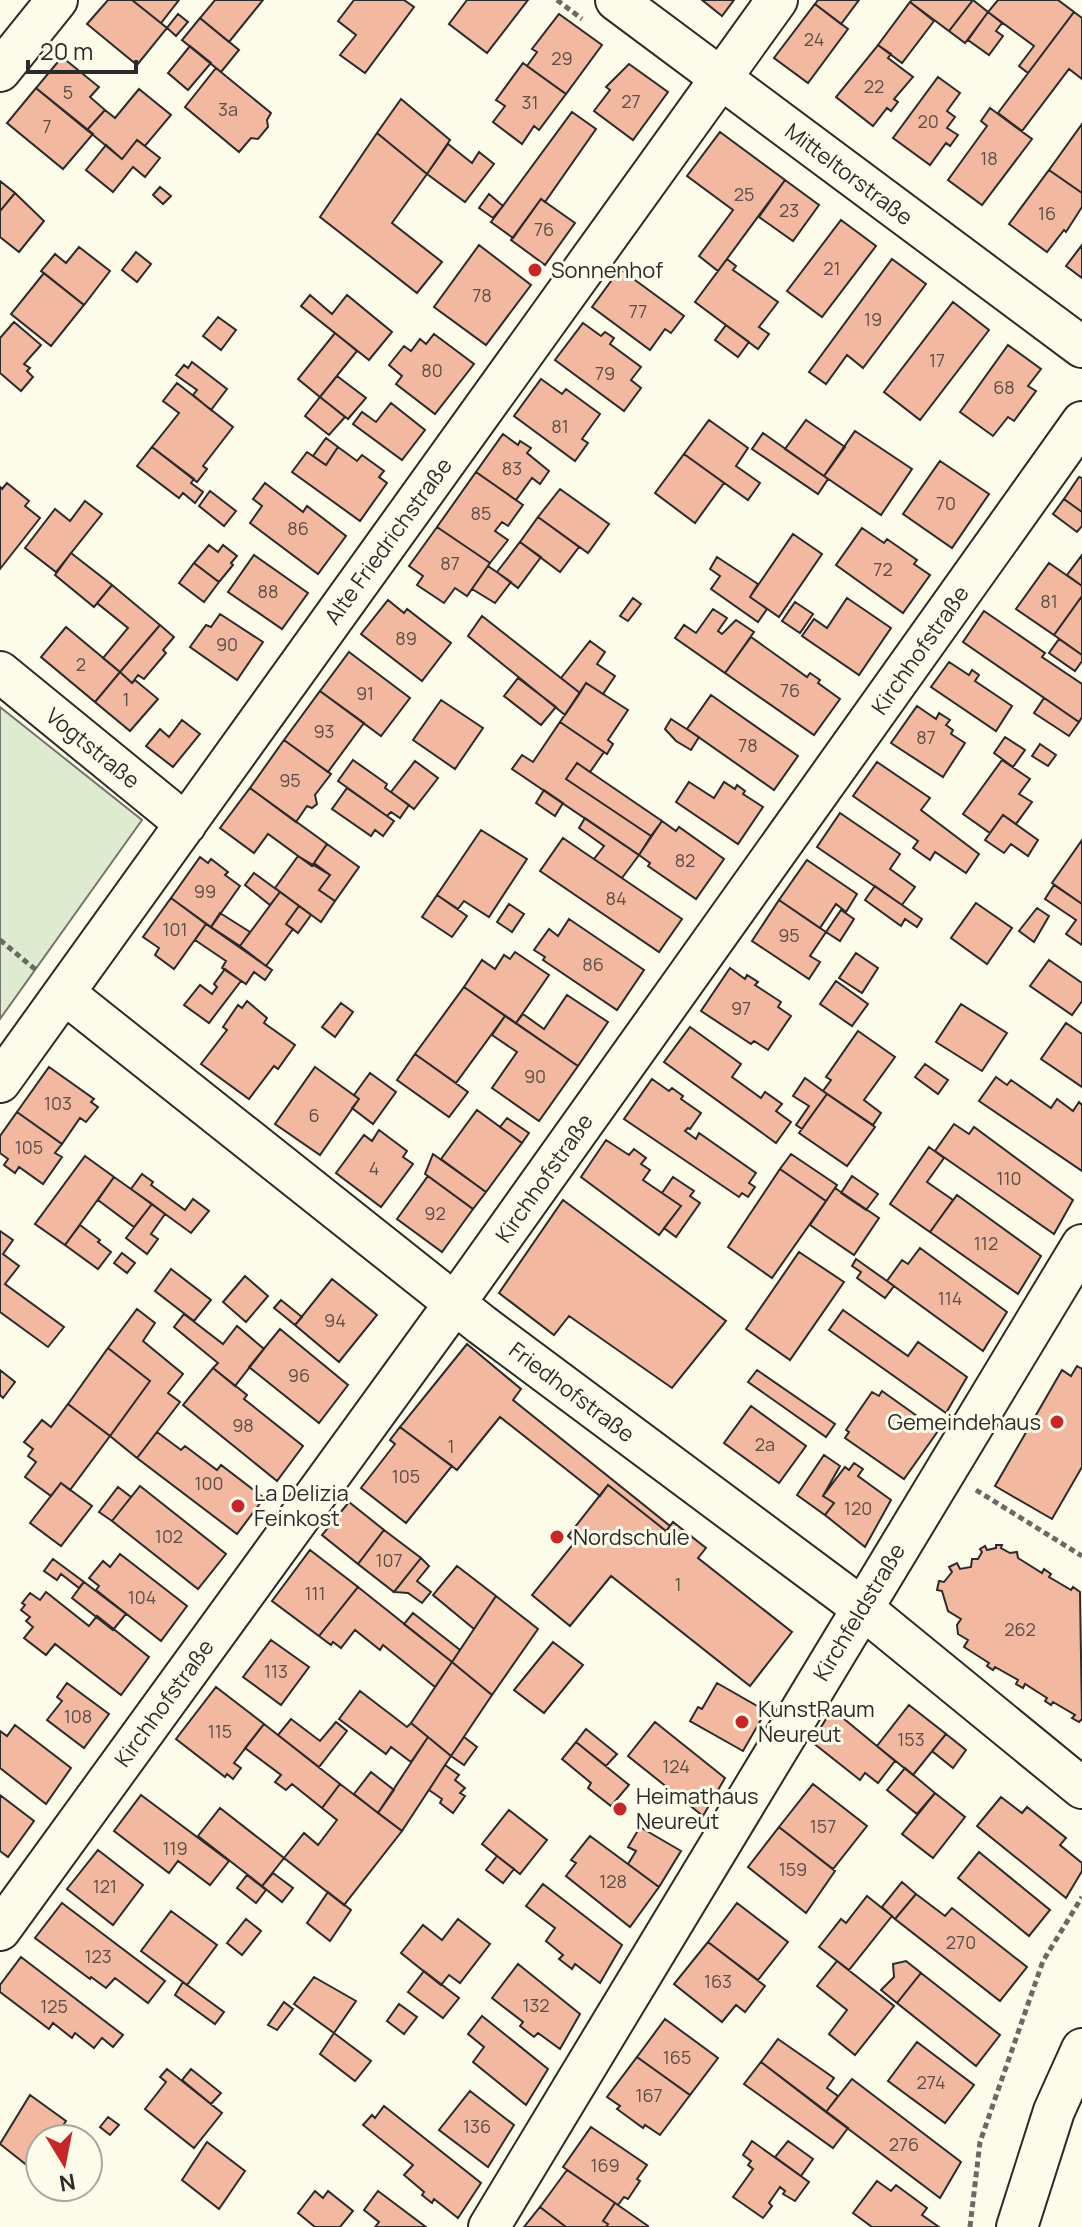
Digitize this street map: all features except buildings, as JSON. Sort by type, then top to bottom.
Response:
[{"type":"street","points":[[0,71],[57,0]]},
{"type":"street","name":"Mitteltorstraße","points":[[616,0],[1082,347]]},
{"type":"street","name":"Alte Friedrichstraße","points":[[0,1082],[777,0]]},
{"type":"street","name":"Kirchhofstraße","points":[[0,1930],[455,1303],[1082,422]]},
{"type":"street","name":"Vogtstraße","points":[[0,672],[186,824]]},
{"type":"street","name":"Friedhofstraße","points":[[64,993],[455,1303],[862,1608],[1082,1788]]},
{"type":"street","name":"Kirchfeldstraße","points":[[489,2227],[1082,1245]]},
{"type":"street","points":[[1017,2227],[1054,2111],[1082,2049]]},
{"type":"path","points":[[945,1470],[1082,1556]]},
{"type":"path","points":[[970,2227],[980,2142],[1043,1961],[1082,1897]]},
{"type":"green space","points":[[0,707],[142,820],[0,1019]]},
{"type":"place","name":"Sonnenhof","points":[[535,270]]},
{"type":"place","name":"Gemeindehaus","points":[[1057,1422]]},
{"type":"place","name":"La Delizia Feinkost","points":[[238,1506]]},
{"type":"place","name":"Nordschule","points":[[557,1537]]},
{"type":"place","name":"KunstRaum Neureut","points":[[742,1722]]},
{"type":"place","name":"Heimathaus Neureut","points":[[620,1809]]}]
